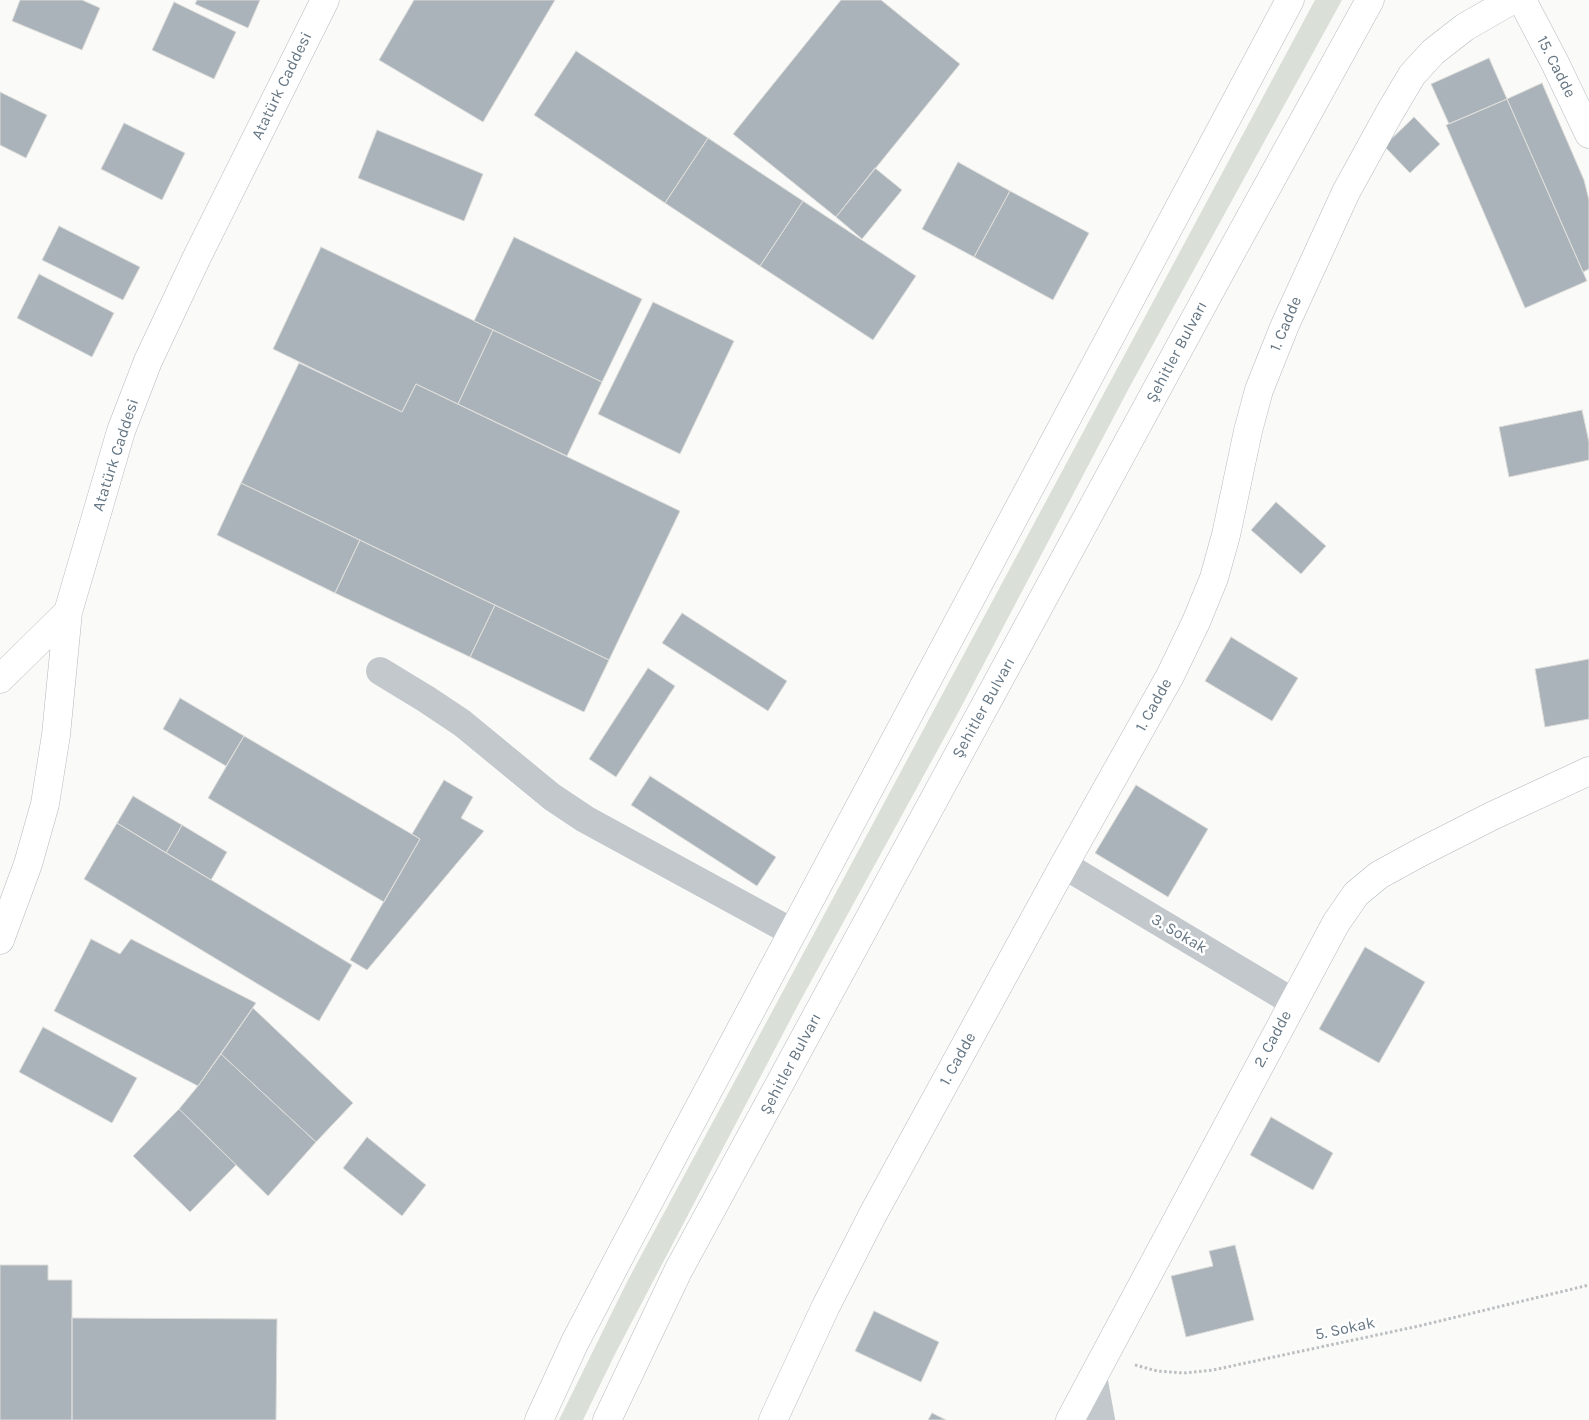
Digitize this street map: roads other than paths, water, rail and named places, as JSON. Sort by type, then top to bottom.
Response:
[{"type":"main road","name":"Atatürk Caddesi","points":[[0,940],[28,864],[45,804],[56,735],[68,612],[121,431],[148,361],[196,259],[325,0]]},
{"type":"main road","points":[[539,1420],[580,1334],[792,932],[1290,0]]},
{"type":"main road","name":"Şehitler Bulvarı","points":[[607,1420],[678,1271],[1370,0]]},
{"type":"main road","name":"1. Cadde","points":[[772,1420],[825,1308],[873,1214],[1170,676],[1196,622],[1214,578],[1226,535],[1248,431],[1259,390],[1285,325],[1346,192],[1412,76],[1433,52],[1465,27],[1512,0]]},
{"type":"main road","name":"15. Cadde","points":[[1522,0],[1555,62],[1589,134]]},
{"type":"main road","points":[[0,679],[68,612]]},
{"type":"main road","name":"2. Cadde","points":[[1070,1420],[1293,1002],[1336,923],[1356,894],[1378,875],[1492,816],[1589,771]]},
{"type":"street","points":[[380,671],[462,723],[552,797],[585,819],[792,932]]},
{"type":"street","name":"3. Sokak","points":[[1064,865],[1293,1002]]},
{"type":"street","points":[[1093,1376],[1101,1420]]}]
